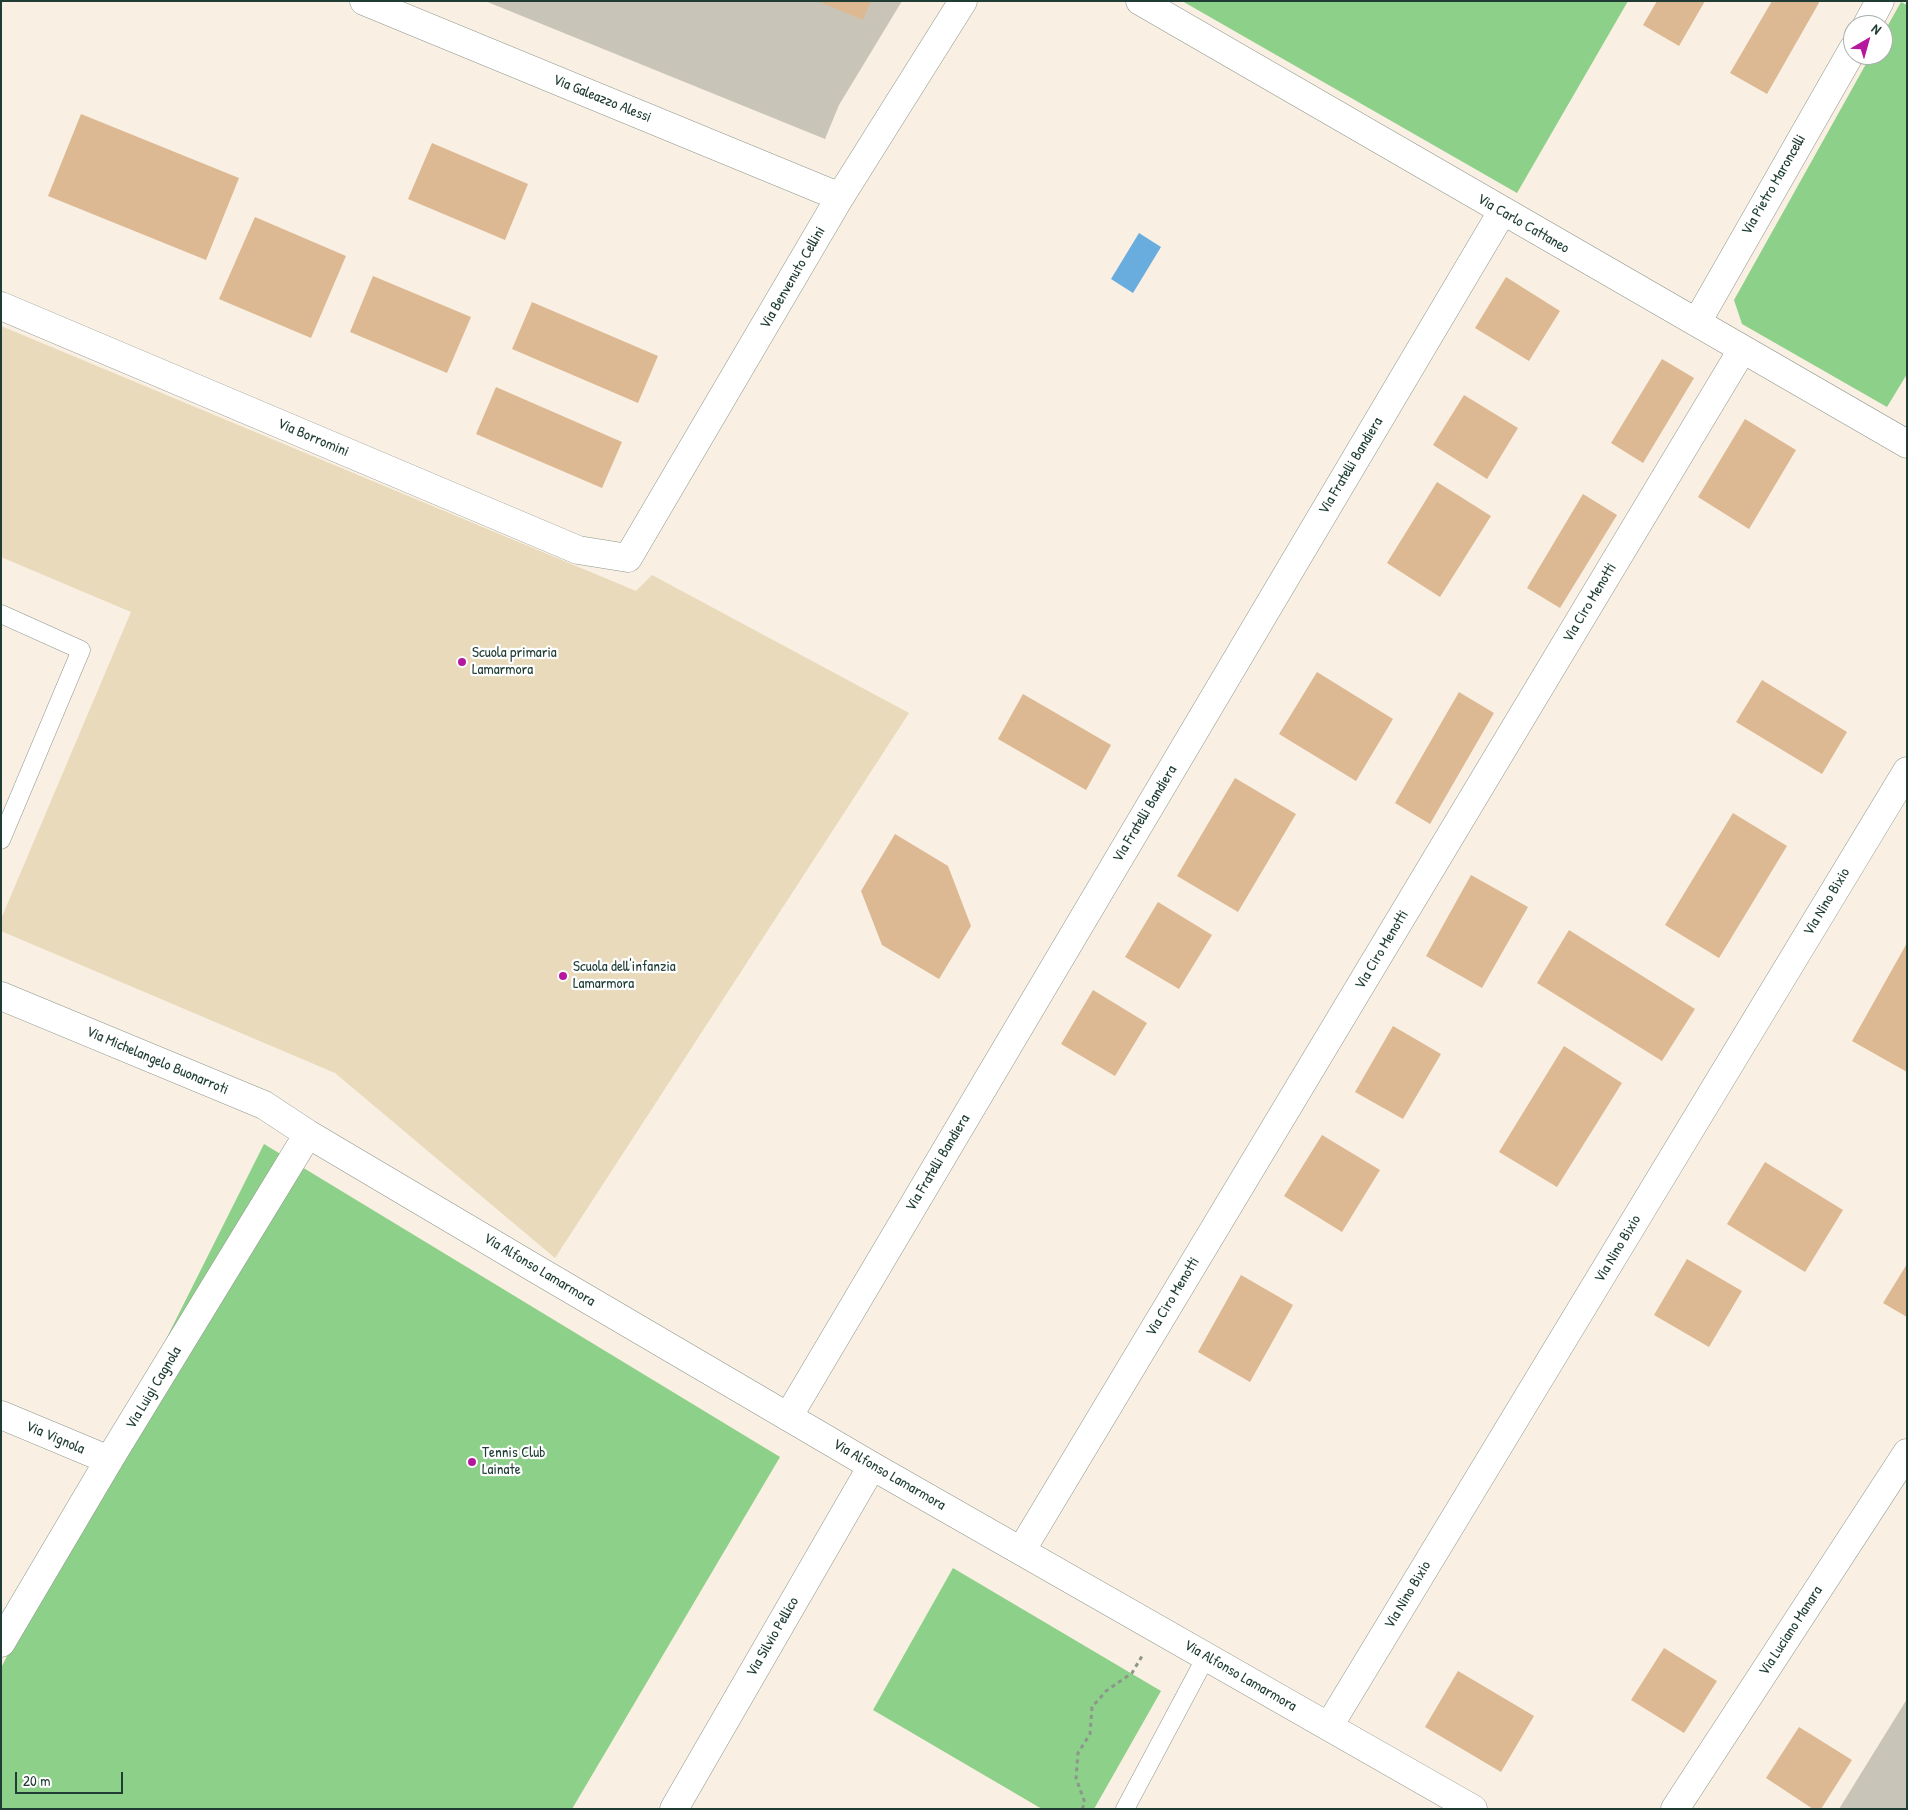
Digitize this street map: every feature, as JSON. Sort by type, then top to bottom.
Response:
[{"type":"street","name":"Via Galeazzo Alessi","points":[[364,1],[840,198]]},
{"type":"street","name":"Via Benvenuto Cellini","points":[[628,558],[840,198],[963,1]]},
{"type":"street","name":"Via Carlo Cattaneo","points":[[1140,1],[1502,212],[1907,444]]},
{"type":"street","points":[[1872,15],[1880,1]]},
{"type":"street","name":"Via Pietro Maroncelli","points":[[1697,322],[1844,65]]},
{"type":"street","name":"Via Fratelli Bandiera","points":[[788,1417],[1502,212]]},
{"type":"street","name":"Via Borromini","points":[[1,306],[578,550],[628,558]]},
{"type":"street","name":"Via Ciro Menotti","points":[[1021,1551],[1742,350]]},
{"type":"street","name":"Via Nino Bixio","points":[[1329,1726],[1907,771]]},
{"type":"street","name":"Via Michelangelo Buonarroti","points":[[1,996],[264,1105],[308,1134]]},
{"type":"street","name":"Via Alfonso Lamarmora","points":[[308,1134],[872,1466],[1473,1809]]},
{"type":"street","name":"Via Luigi Cagnola","points":[[1,1643],[109,1460],[308,1134]]},
{"type":"street","name":"Via Vignola","points":[[1,1415],[109,1460]]},
{"type":"street","name":"Via Luciano Manara","points":[[1675,1809],[1907,1453]]},
{"type":"street","name":"Via Silvio Pellico","points":[[674,1809],[872,1466]]},
{"type":"lane","points":[[1,614],[82,650],[1,840]]},
{"type":"lane","points":[[1125,1809],[1206,1656]]},
{"type":"path","points":[[1082,1809],[1085,1803],[1076,1778],[1078,1754],[1090,1734],[1092,1707],[1106,1692],[1132,1673],[1157,1629]]},
{"type":"shaded area","points":[[485,1],[902,1],[839,105],[825,139]]},
{"type":"shaded area","name":"Scuola primaria Lamarmora","points":[[1,326],[636,591],[652,575],[909,713],[555,1258],[335,1073],[1,931],[1,919],[131,612],[1,557]]},
{"type":"shaded area","points":[[1907,1699],[1907,1809],[1839,1809]]},
{"type":"green space","points":[[1182,1],[1628,1],[1517,193]]},
{"type":"green space","points":[[1901,2],[1907,5],[1907,374],[1887,407],[1742,324],[1734,300],[1865,65],[1893,65],[1893,16]]},
{"type":"green space","points":[[264,1144],[780,1457],[572,1809],[1,1809],[1,1668]]},
{"type":"green space","points":[[953,1568],[1161,1691],[1094,1809],[1042,1809],[873,1710]]},
{"type":"water","points":[[1139,233],[1161,247],[1133,293],[1111,279]]},
{"type":"building","points":[[817,1],[871,1],[863,20]]},
{"type":"building","points":[[1657,1],[1705,1],[1679,46],[1643,25]]},
{"type":"building","points":[[1772,1],[1820,1],[1767,94],[1730,73]]},
{"type":"building","points":[[81,114],[239,178],[206,260],[48,196]]},
{"type":"building","points":[[432,143],[528,184],[505,240],[408,199]]},
{"type":"building","points":[[255,217],[346,256],[311,338],[219,299]]},
{"type":"building","points":[[373,276],[471,317],[447,373],[350,332]]},
{"type":"building","points":[[1506,277],[1560,311],[1529,361],[1475,328]]},
{"type":"building","points":[[532,302],[658,356],[638,403],[512,349]]},
{"type":"building","points":[[1662,359],[1694,378],[1643,463],[1611,443]]},
{"type":"building","points":[[496,387],[622,442],[602,488],[476,434]]},
{"type":"building","points":[[1464,395],[1518,428],[1487,479],[1433,445]]},
{"type":"building","points":[[1745,419],[1796,450],[1749,529],[1698,497]]},
{"type":"building","points":[[1437,482],[1491,516],[1440,597],[1387,563]]},
{"type":"building","points":[[1583,494],[1617,515],[1560,608],[1527,588]]},
{"type":"building","points":[[1317,672],[1393,719],[1356,781],[1279,734]]},
{"type":"building","points":[[1762,680],[1847,732],[1822,774],[1736,722]]},
{"type":"building","points":[[1459,692],[1494,713],[1430,824],[1395,803]]},
{"type":"building","points":[[1023,694],[1111,745],[1086,790],[998,739]]},
{"type":"building","points":[[1235,778],[1296,814],[1238,912],[1177,876]]},
{"type":"building","points":[[1733,813],[1787,846],[1719,958],[1665,925]]},
{"type":"building","points":[[895,834],[948,866],[971,926],[939,979],[882,945],[861,891]]},
{"type":"building","points":[[1471,875],[1528,907],[1482,988],[1426,956]]},
{"type":"building","points":[[1158,902],[1212,935],[1179,989],[1125,957]]},
{"type":"building","points":[[1569,930],[1695,1009],[1662,1061],[1537,983]]},
{"type":"building","points":[[1907,943],[1907,1072],[1852,1041]]},
{"type":"building","points":[[1093,990],[1147,1023],[1115,1076],[1061,1044]]},
{"type":"building","points":[[1393,1026],[1441,1054],[1403,1119],[1355,1092]]},
{"type":"building","points":[[1564,1046],[1622,1083],[1557,1187],[1499,1152]]},
{"type":"building","points":[[1322,1135],[1380,1170],[1342,1232],[1284,1196]]},
{"type":"building","points":[[1765,1162],[1843,1210],[1805,1272],[1727,1224]]},
{"type":"building","points":[[1687,1259],[1742,1291],[1709,1347],[1654,1315]]},
{"type":"building","points":[[1907,1264],[1907,1317],[1883,1303]]},
{"type":"building","points":[[1241,1275],[1293,1305],[1250,1382],[1198,1352]]},
{"type":"building","points":[[1664,1648],[1717,1681],[1684,1733],[1631,1700]]},
{"type":"building","points":[[1458,1671],[1534,1716],[1501,1772],[1425,1727]]},
{"type":"building","points":[[1799,1727],[1852,1760],[1821,1809],[1813,1809],[1766,1778]]},
{"type":"place","name":"Scuola primaria Lamarmora","points":[[462,662]]},
{"type":"place","name":"Scuola dell'infanzia Lamarmora","points":[[563,976]]},
{"type":"place","name":"Tennis Club Lainate","points":[[472,1462]]}]
